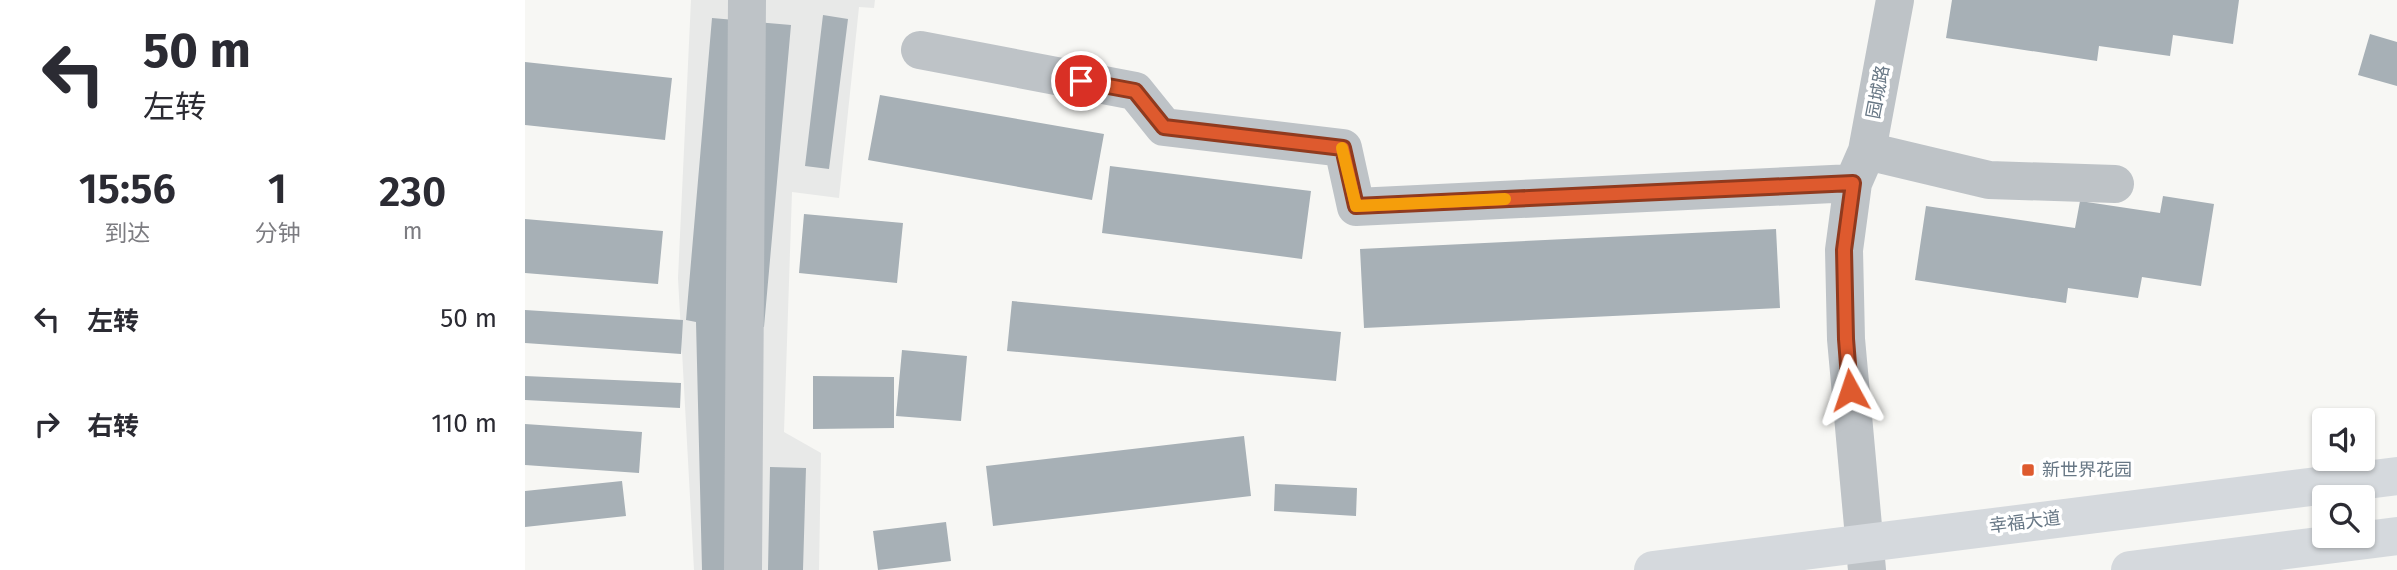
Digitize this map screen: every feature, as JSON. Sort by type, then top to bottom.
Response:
[{"type":"main road","name":"幸福大道","points":[[1653,570],[1865,556],[2397,476]]},
{"type":"main road","points":[[2130,570],[2397,536]]},
{"type":"street","points":[[743,570],[747,0]]},
{"type":"street","name":"园城路","points":[[1865,556],[1846,339],[1844,250],[1895,0]]},
{"type":"street","points":[[920,50],[1135,91],[1164,127],[1343,148],[1356,206],[1860,167],[1990,180],[2115,184]]},
{"type":"shaded area","points":[[691,0],[875,0],[874,8],[859,7],[839,198],[792,192],[784,432],[821,453],[819,570],[694,570],[678,278]]},
{"type":"building","points":[[1952,0],[2239,0],[2233,44],[2173,35],[2170,56],[2099,46],[2097,61],[1946,38]]},
{"type":"building","points":[[823,15],[848,19],[829,169],[805,166]]},
{"type":"building","points":[[712,18],[791,25],[764,327],[756,326],[762,570],[702,570],[696,322],[686,320]]},
{"type":"building","points":[[2370,34],[2397,42],[2397,86],[2358,75]]},
{"type":"building","points":[[525,62],[672,78],[665,140],[525,125]]},
{"type":"building","points":[[880,95],[1104,134],[1092,200],[868,160]]},
{"type":"building","points":[[1110,166],[1311,191],[1302,259],[1102,233]]},
{"type":"building","points":[[2163,196],[2214,204],[2201,286],[2142,277],[2138,298],[2068,288],[2066,303],[1915,280],[1926,206],[2075,228],[2080,201],[2160,213]]},
{"type":"building","points":[[804,214],[903,223],[897,283],[799,273]]},
{"type":"building","points":[[525,219],[663,231],[658,284],[525,273]]},
{"type":"building","points":[[1776,229],[1780,308],[1364,328],[1360,249]]},
{"type":"building","points":[[1012,301],[1341,332],[1336,381],[1007,351]]},
{"type":"building","points":[[525,310],[683,320],[681,354],[525,343]]},
{"type":"building","points":[[902,350],[967,356],[961,421],[896,416]]},
{"type":"building","points":[[525,376],[681,383],[680,408],[525,400]]},
{"type":"building","points":[[813,376],[894,377],[894,428],[813,429]]},
{"type":"building","points":[[525,424],[642,432],[639,473],[525,465]]},
{"type":"building","points":[[1244,436],[1251,496],[993,526],[986,466]]},
{"type":"building","points":[[770,467],[806,468],[803,570],[768,570]]},
{"type":"building","points":[[622,481],[626,516],[525,527],[525,491]]},
{"type":"building","points":[[1275,484],[1357,488],[1356,516],[1274,511]]},
{"type":"building","points":[[946,522],[951,561],[878,570],[873,531]]},
{"type":"slow traffic","points":[[1342,148],[1356,206],[1505,199]]},
{"type":"place","name":"新世界花园","points":[[2028,470]]},
{"type":"route","points":[[1081,81],[1135,91],[1164,127],[1343,148],[1356,206],[1853,183],[1844,250],[1850,390]]}]
